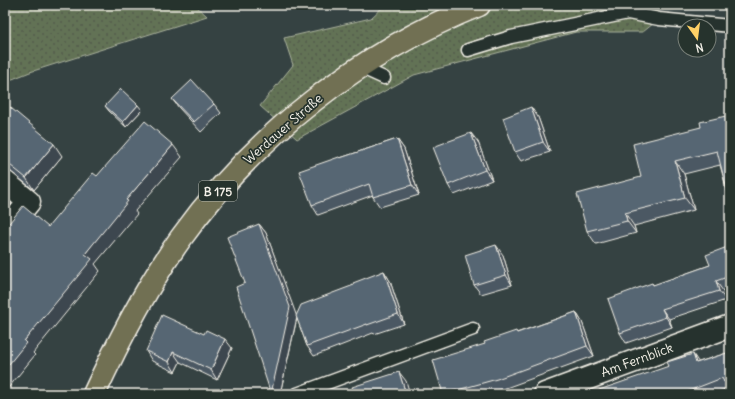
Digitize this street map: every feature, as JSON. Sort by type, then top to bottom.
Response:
[{"type":"main road","name":"Werdauer Straße","points":[[94,394],[144,295],[181,238],[213,197],[256,149],[305,106],[360,67],[402,41],[456,14],[479,5]]},
{"type":"street","points":[[5,182],[29,202],[5,231]]},
{"type":"street","name":"Am Fernblick","points":[[545,394],[730,326]]},
{"type":"lane","points":[[468,50],[511,37],[625,9],[659,19],[730,26]]},
{"type":"lane","points":[[360,67],[384,78]]},
{"type":"lane","points":[[297,394],[473,329]]},
{"type":"green space","points":[[5,5],[195,5],[207,16],[30,72],[5,82]]},
{"type":"green space","points":[[385,5],[659,5],[659,19],[643,32],[576,32],[414,75],[297,139],[260,106],[293,65],[284,38],[371,18]]},
{"type":"building","points":[[192,80],[214,104],[194,122],[172,99]]},
{"type":"building","points":[[121,89],[138,105],[123,122],[105,106]]},
{"type":"building","points":[[5,103],[54,144],[26,178],[5,161]]},
{"type":"building","points":[[531,107],[543,142],[515,152],[503,118]]},
{"type":"building","points":[[730,115],[730,198],[717,151],[675,161],[685,198],[625,213],[627,221],[587,231],[577,194],[641,177],[633,144],[701,127],[700,122]]},
{"type":"building","points":[[145,121],[173,145],[126,200],[128,201],[85,254],[92,259],[24,341],[26,343],[5,369],[5,228],[23,206],[48,227],[93,173],[97,176]]},
{"type":"building","points":[[471,133],[485,170],[448,185],[433,147]]},
{"type":"building","points":[[397,139],[412,185],[373,197],[369,184],[312,205],[299,171]]},
{"type":"building","points":[[259,224],[290,307],[271,394],[236,287],[245,283],[227,237]]},
{"type":"building","points":[[496,245],[506,275],[474,285],[465,255]]},
{"type":"building","points":[[730,246],[730,276],[716,281],[719,291],[662,309],[666,317],[620,333],[608,299],[652,283],[653,285],[710,265],[706,255]]},
{"type":"building","points":[[384,271],[398,314],[307,346],[296,316],[301,305],[354,285],[353,283]]},
{"type":"building","points":[[576,312],[587,346],[497,379],[443,394],[433,360],[485,344],[484,342],[516,331],[517,333]]},
{"type":"building","points":[[162,315],[204,334],[206,330],[225,339],[211,370],[173,352],[169,362],[146,351]]},
{"type":"building","points":[[730,352],[730,380],[724,382],[722,378],[681,394],[598,394],[600,393],[599,390],[669,366],[667,362],[693,354],[696,363]]},
{"type":"building","points":[[399,372],[406,394],[355,394],[352,387]]}]
